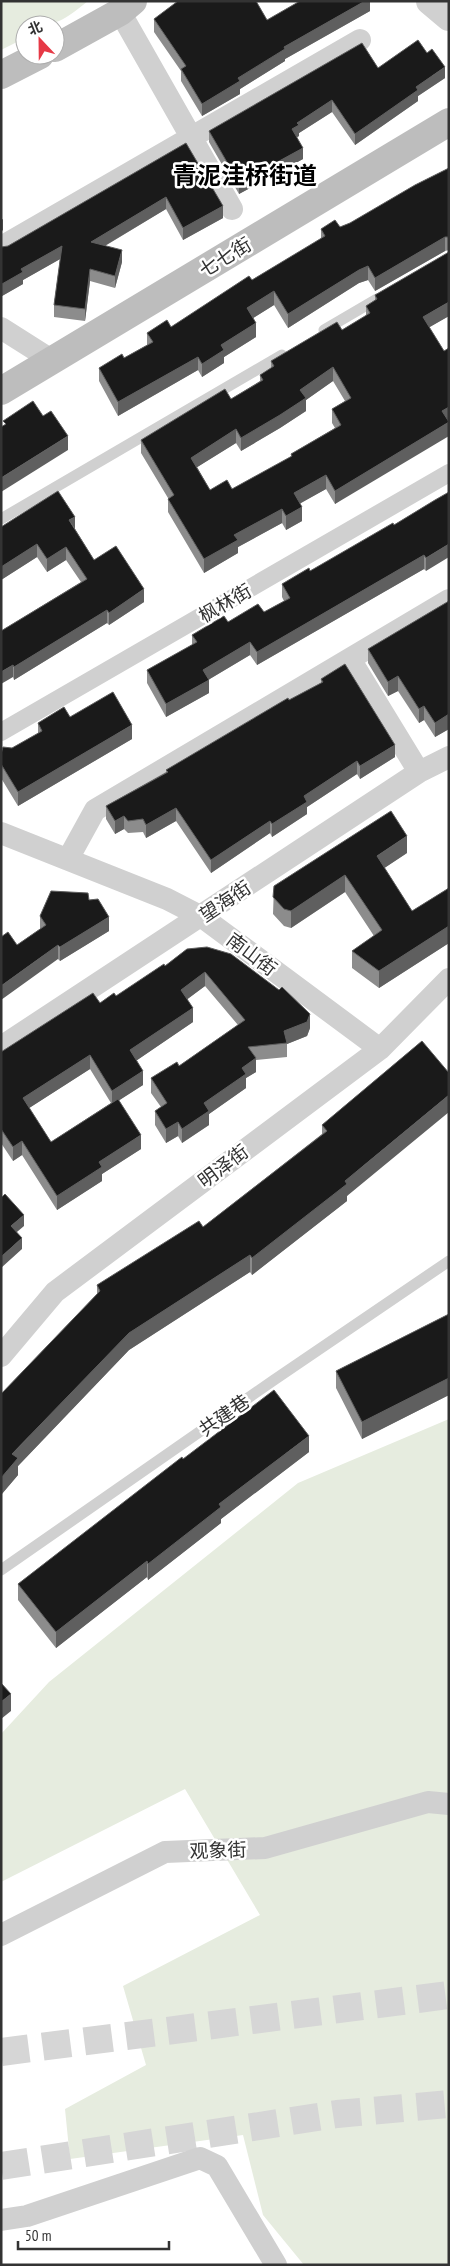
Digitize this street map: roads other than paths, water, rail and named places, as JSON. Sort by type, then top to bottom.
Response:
[{"type":"main road","points":[[65,42],[126,6]]},
{"type":"main road","points":[[1,75],[20,65]]},
{"type":"main road","name":"七七街","points":[[1,391],[449,122]]},
{"type":"street","points":[[430,1],[449,17]]},
{"type":"street","points":[[126,6],[191,139],[232,209]]},
{"type":"street","points":[[1,247],[360,40]]},
{"type":"street","points":[[1,328],[53,361]]},
{"type":"street","name":"枫林街","points":[[1,732],[449,473]]},
{"type":"street","points":[[68,859],[95,810],[449,600]]},
{"type":"street","points":[[350,658],[419,772]]},
{"type":"street","name":"望海街","points":[[1,1047],[202,917],[419,772],[449,757]]},
{"type":"street","name":"南山街","points":[[1,833],[167,899],[202,917],[380,1049]]},
{"type":"street","name":"明泽街","points":[[1,1356],[55,1292],[380,1049],[449,979]]},
{"type":"street","name":"观象街","points":[[1,1935],[165,1852],[265,1848],[428,1802],[449,1804]]},
{"type":"street","points":[[1,2220],[27,2216],[200,2158],[217,2166],[276,2265]]},
{"type":"lane","points":[[311,338],[388,293]]},
{"type":"lane","points":[[1,519],[294,348]]},
{"type":"lane","name":"共建巷","points":[[1,1570],[449,1261]]},
{"type":"tunnel","points":[[1,2052],[449,1995]]},
{"type":"tunnel","points":[[1,2166],[337,2114],[449,2104]]},
{"type":"district","name":"青泥洼桥街道","points":[[245,175]]}]
